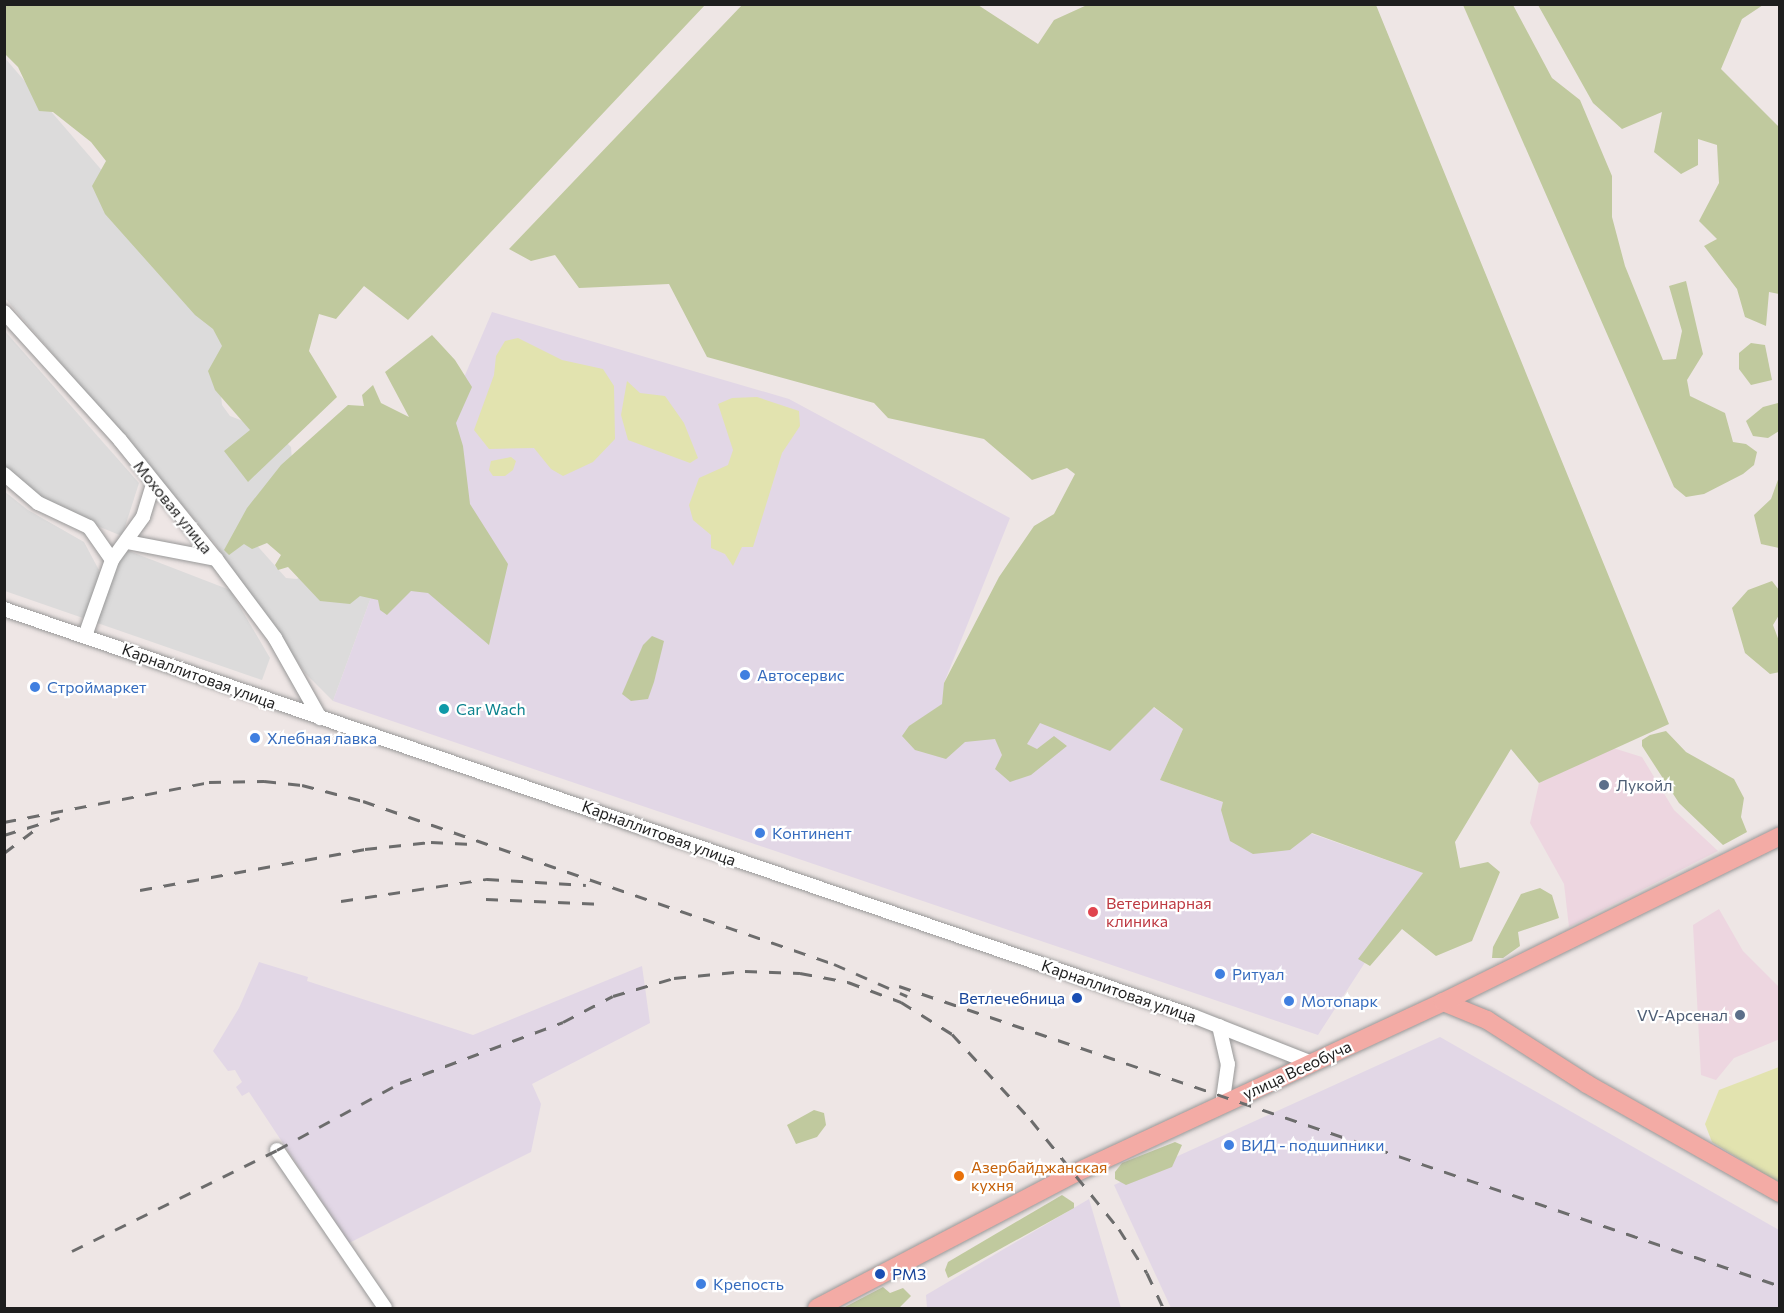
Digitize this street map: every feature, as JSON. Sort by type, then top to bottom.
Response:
[{"type":"main road","name":"улица Всеобуча","points":[[817,1308],[1075,1173],[1443,1002],[1779,836]]},
{"type":"main road","points":[[1443,1002],[1487,1020],[1587,1084],[1779,1193]]},
{"type":"street","name":"Моховая улица","points":[[4,312],[120,440],[216,560],[275,638],[320,718]]},
{"type":"street","points":[[4,474],[38,503],[89,527],[112,560]]},
{"type":"street","points":[[85,636],[112,560],[143,517],[153,484]]},
{"type":"street","points":[[127,542],[216,560]]},
{"type":"street","name":"Карналлитовая улица","points":[[4,609],[1225,1027],[1312,1064]]},
{"type":"street","points":[[1222,1106],[1228,1064],[1225,1027]]},
{"type":"street","points":[[276,1150],[385,1308]]},
{"type":"shaded area","points":[[4,57],[130,203],[239,352],[220,385],[222,405],[230,416],[279,435],[291,447],[292,460],[251,539],[286,578],[297,579],[309,571],[377,581],[333,701],[306,674],[213,541],[5,298]]},
{"type":"shaded area","points":[[492,312],[789,399],[1010,518],[944,683],[1153,707],[1183,729],[1160,780],[1423,873],[1318,1035],[333,701],[377,581]]},
{"type":"shaded area","points":[[4,330],[139,483],[122,536],[36,501],[5,467]]},
{"type":"shaded area","points":[[4,491],[28,510],[84,542],[100,572],[110,577],[121,553],[129,551],[230,590],[270,658],[262,680],[5,591]]},
{"type":"shaded area","points":[[1613,748],[1642,757],[1674,810],[1718,851],[1569,927],[1564,884],[1530,823],[1539,783]]},
{"type":"shaded area","points":[[1719,909],[1743,951],[1779,987],[1780,1039],[1734,1058],[1716,1080],[1701,1075],[1693,925]]},
{"type":"shaded area","points":[[259,962],[308,977],[307,981],[473,1035],[642,966],[650,1023],[532,1084],[541,1104],[531,1152],[349,1243],[249,1092],[242,1096],[236,1087],[242,1082],[235,1070],[228,1071],[213,1051],[239,1008]]},
{"type":"shaded area","points":[[1440,1037],[1779,1230],[1779,1308],[1171,1308],[1114,1185]]},
{"type":"shaded area","points":[[1089,1199],[1121,1308],[927,1308],[926,1295]]},
{"type":"green space","points":[[5,4],[705,5],[408,320],[364,286],[336,319],[319,314],[309,351],[337,397],[248,482],[224,451],[250,430],[215,390],[208,371],[222,346],[213,329],[195,315],[105,214],[92,186],[106,161],[91,142],[53,112],[39,111],[18,67],[5,54]]},
{"type":"green space","points":[[743,4],[978,5],[1038,44],[1054,20],[1087,5],[1376,5],[1669,724],[1539,783],[1511,749],[1455,842],[1460,868],[1488,862],[1500,872],[1472,941],[1436,956],[1402,929],[1370,966],[1358,959],[1423,873],[1312,833],[1290,850],[1253,854],[1230,841],[1221,810],[1223,802],[1160,780],[1183,729],[1154,707],[1110,751],[1040,723],[1027,744],[1037,749],[1054,736],[1067,746],[1031,775],[1010,782],[995,769],[1002,755],[995,739],[965,742],[946,759],[915,750],[902,736],[909,726],[942,704],[944,683],[999,577],[1034,526],[1054,514],[1075,474],[1067,468],[1032,480],[984,439],[888,418],[874,403],[707,357],[669,284],[579,288],[555,255],[531,261],[509,249]]},
{"type":"green space","points":[[1463,5],[1513,5],[1552,78],[1580,100],[1612,176],[1612,217],[1625,266],[1663,360],[1676,359],[1682,331],[1669,286],[1686,281],[1703,354],[1687,380],[1690,396],[1725,413],[1733,442],[1746,444],[1757,452],[1754,465],[1743,474],[1704,494],[1686,497],[1674,487]]},
{"type":"green space","points":[[1538,5],[1763,5],[1742,19],[1721,69],[1779,127],[1779,294],[1769,292],[1766,326],[1745,317],[1737,289],[1704,246],[1717,239],[1699,221],[1719,183],[1717,145],[1698,139],[1698,165],[1681,174],[1654,152],[1662,112],[1622,129],[1593,103]]},
{"type":"green space","points":[[432,335],[455,360],[472,387],[456,423],[463,446],[470,504],[508,564],[489,645],[428,593],[411,591],[387,615],[380,610],[378,600],[360,596],[350,604],[320,601],[288,567],[278,570],[275,565],[281,555],[267,543],[252,549],[244,544],[229,555],[224,550],[247,508],[281,465],[348,405],[364,406],[362,395],[373,385],[381,403],[409,417],[385,372]]},
{"type":"green space","points":[[518,338],[562,360],[603,369],[614,386],[615,439],[593,462],[563,476],[551,469],[534,448],[489,449],[474,430],[494,375],[496,356],[505,341]]},
{"type":"green space","points":[[1751,343],[1765,345],[1772,380],[1751,385],[1739,369],[1739,353]]},
{"type":"green space","points":[[627,381],[640,393],[665,396],[684,423],[698,458],[690,463],[628,440],[621,415]]},
{"type":"green space","points":[[757,397],[799,411],[800,426],[782,453],[753,547],[742,547],[733,566],[725,554],[711,548],[711,535],[693,520],[689,505],[699,478],[728,465],[733,450],[718,404],[732,398]]},
{"type":"green space","points":[[1778,403],[1779,431],[1768,438],[1753,436],[1746,421],[1763,407]]},
{"type":"green space","points":[[511,457],[516,461],[513,470],[505,476],[493,476],[489,470],[491,461]]},
{"type":"green space","points":[[1779,477],[1780,548],[1761,544],[1754,515],[1771,499]]},
{"type":"green space","points":[[1772,581],[1779,590],[1779,615],[1773,625],[1779,641],[1780,672],[1770,674],[1745,653],[1732,608],[1748,590]]},
{"type":"green space","points":[[652,636],[664,641],[654,682],[648,699],[631,701],[622,694],[643,645]]},
{"type":"green space","points":[[1666,731],[1686,752],[1734,779],[1744,798],[1741,817],[1747,832],[1723,845],[1679,803],[1642,746],[1642,740],[1650,735]]},
{"type":"green space","points":[[1540,888],[1552,895],[1559,918],[1518,932],[1520,946],[1503,958],[1492,958],[1493,947],[1521,894]]},
{"type":"green space","points":[[1779,1067],[1779,1183],[1712,1142],[1705,1124],[1719,1090]]},
{"type":"green space","points":[[814,1110],[824,1113],[826,1125],[817,1137],[796,1144],[787,1125]]},
{"type":"green space","points":[[1175,1142],[1182,1145],[1172,1167],[1126,1185],[1115,1179],[1115,1172],[1122,1163]]},
{"type":"green space","points":[[1062,1195],[1074,1203],[1074,1208],[948,1278],[945,1270],[948,1262]]},
{"type":"green space","points":[[883,1287],[890,1293],[903,1288],[911,1296],[899,1308],[843,1308]]},
{"type":"railway","points":[[4,822],[209,782],[264,781],[302,785],[363,801],[834,964],[907,996]]},
{"type":"railway","points":[[4,835],[59,818]]},
{"type":"railway","points":[[4,853],[35,830]]},
{"type":"railway","points":[[140,890],[365,849],[431,842],[472,844]]},
{"type":"railway","points":[[341,901],[487,879],[586,885]]},
{"type":"railway","points":[[486,899],[604,904]]},
{"type":"railway","points":[[72,1251],[277,1150],[400,1083],[563,1022],[613,996],[674,978],[745,971],[800,973],[848,982],[901,1002],[952,1034],[1031,1120],[1119,1229],[1147,1273],[1163,1308]]},
{"type":"railway","points":[[899,986],[1780,1286]]},
{"type":"place","name":"Автосервис","points":[[745,675]]},
{"type":"place","name":"Строймаркет","points":[[35,687]]},
{"type":"place","name":"Car Wach","points":[[444,709]]},
{"type":"place","name":"Хлебная лавка","points":[[255,738]]},
{"type":"place","name":"Лукойл","points":[[1604,785]]},
{"type":"place","name":"Континент","points":[[760,833]]},
{"type":"place","name":"Ветеринарная клиника","points":[[1093,912]]},
{"type":"place","name":"Ритуал","points":[[1220,974]]},
{"type":"place","name":"Ветлечебница","points":[[1077,998]]},
{"type":"place","name":"Мотопарк","points":[[1289,1001]]},
{"type":"place","name":"VV-Арсенал","points":[[1740,1015]]},
{"type":"place","name":"ВИД - подшипники","points":[[1229,1145]]},
{"type":"place","name":"Азербайджанская кухня","points":[[959,1176]]},
{"type":"place","name":"РМЗ","points":[[880,1274]]},
{"type":"place","name":"Крепость","points":[[701,1284]]}]
